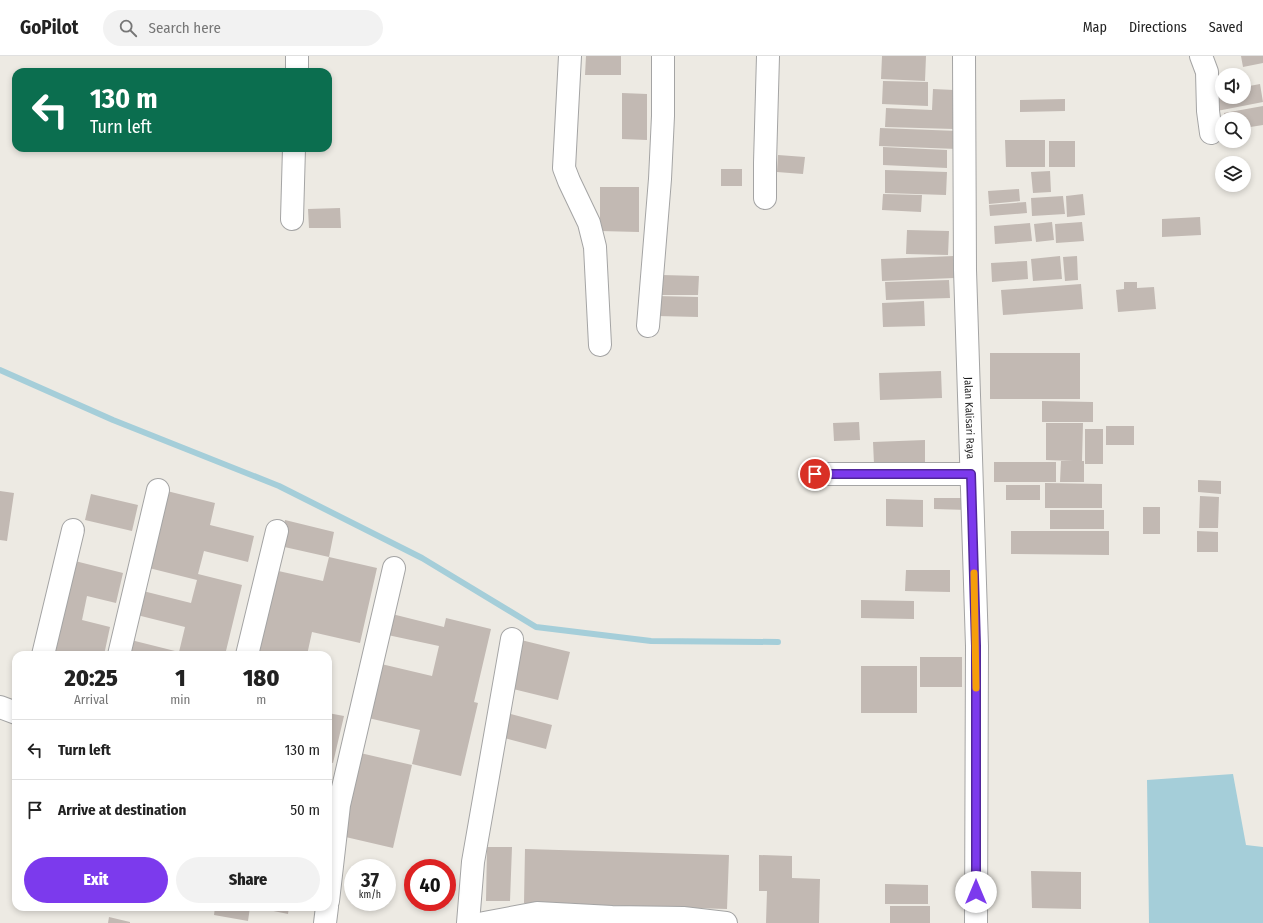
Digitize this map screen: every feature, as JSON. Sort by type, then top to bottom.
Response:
[{"type":"street","points":[[297,56],[297,68]]},
{"type":"street","points":[[570,56],[564,168],[589,223],[595,247],[600,345]]},
{"type":"street","points":[[648,326],[660,179],[663,116],[663,56]]},
{"type":"street","points":[[766,198],[765,163],[768,56]]},
{"type":"street","name":"Jalan Kalisari Raya","points":[[964,56],[965,270],[976,646],[976,923]]},
{"type":"street","points":[[1202,56],[1207,72],[1208,111],[1211,133]]},
{"type":"street","points":[[292,219],[294,152]]},
{"type":"street","points":[[815,474],[971,474]]},
{"type":"street","points":[[121,651],[158,490]]},
{"type":"street","points":[[44,651],[73,530]]},
{"type":"street","points":[[249,651],[277,531]]},
{"type":"street","points":[[332,836],[334,804],[394,568]]},
{"type":"street","points":[[468,923],[473,862],[512,639]]},
{"type":"street","points":[[0,707],[12,712]]},
{"type":"street","points":[[325,923],[326,911]]},
{"type":"street","points":[[484,923],[537,913],[612,917],[683,918],[726,923]]},
{"type":"water","points":[[1233,774],[1246,845],[1263,847],[1263,923],[1149,923],[1147,780]]},
{"type":"building","points":[[586,56],[621,56],[621,75],[585,75]]},
{"type":"building","points":[[882,56],[926,56],[925,81],[881,79]]},
{"type":"building","points":[[1241,56],[1263,56],[1263,63],[1243,67]]},
{"type":"building","points":[[883,81],[928,82],[928,106],[882,104]]},
{"type":"building","points":[[1260,84],[1263,102],[1217,111],[1215,104],[1251,104],[1251,86]]},
{"type":"building","points":[[933,89],[954,90],[954,129],[885,127],[886,108],[932,110]]},
{"type":"building","points":[[622,93],[647,94],[647,140],[622,139]]},
{"type":"building","points":[[1065,99],[1065,111],[1020,112],[1020,100]]},
{"type":"building","points":[[1263,106],[1263,125],[1251,127],[1251,112],[1230,112]]},
{"type":"building","points":[[880,128],[958,131],[957,149],[879,146]]},
{"type":"building","points":[[1005,140],[1045,140],[1045,167],[1006,167]]},
{"type":"building","points":[[1049,141],[1075,141],[1075,167],[1049,167]]},
{"type":"building","points":[[883,147],[947,150],[947,168],[883,165]]},
{"type":"building","points":[[778,155],[805,157],[803,174],[777,172]]},
{"type":"building","points":[[721,169],[742,169],[742,186],[721,186]]},
{"type":"building","points":[[885,170],[947,172],[946,195],[885,193]]},
{"type":"building","points":[[1050,171],[1051,192],[1033,193],[1031,172]]},
{"type":"building","points":[[600,187],[639,187],[639,232],[600,231]]},
{"type":"building","points":[[1019,189],[1020,201],[989,204],[988,191]]},
{"type":"building","points":[[883,194],[922,195],[921,212],[882,210]]},
{"type":"building","points":[[1083,194],[1085,215],[1067,217],[1066,196]]},
{"type":"building","points":[[1063,196],[1065,214],[1032,216],[1031,198]]},
{"type":"building","points":[[1026,202],[1027,213],[990,216],[989,205]]},
{"type":"building","points":[[340,208],[341,228],[309,228],[308,209]]},
{"type":"building","points":[[1200,217],[1201,235],[1162,237],[1162,219]]},
{"type":"building","points":[[1052,222],[1054,240],[1036,242],[1034,224]]},
{"type":"building","points":[[1082,222],[1084,241],[1056,243],[1055,224]]},
{"type":"building","points":[[1030,223],[1032,241],[995,244],[994,226]]},
{"type":"building","points":[[907,230],[949,231],[948,255],[906,254]]},
{"type":"building","points":[[954,256],[954,278],[882,281],[881,259]]},
{"type":"building","points":[[1060,256],[1062,279],[1033,281],[1031,259]]},
{"type":"building","points":[[1077,256],[1078,280],[1065,281],[1063,257]]},
{"type":"building","points":[[1027,261],[1028,279],[992,282],[991,263]]},
{"type":"building","points":[[662,275],[699,276],[698,295],[662,295]]},
{"type":"building","points":[[949,280],[950,298],[886,300],[885,282]]},
{"type":"building","points":[[1124,282],[1137,282],[1137,288],[1154,287],[1156,309],[1118,312],[1116,290],[1124,289]]},
{"type":"building","points":[[1081,284],[1083,309],[1003,315],[1001,290]]},
{"type":"building","points":[[657,296],[698,297],[698,317],[657,316]]},
{"type":"building","points":[[924,301],[925,326],[883,327],[882,303]]},
{"type":"building","points":[[990,353],[1080,353],[1080,399],[990,399]]},
{"type":"building","points":[[941,371],[942,398],[880,400],[879,373]]},
{"type":"building","points":[[1042,401],[1093,402],[1093,422],[1042,422]]},
{"type":"building","points":[[859,422],[860,440],[834,441],[833,423]]},
{"type":"building","points":[[1046,423],[1083,423],[1082,461],[1084,461],[1084,482],[1060,482],[1061,461],[1073,461],[1046,460]]},
{"type":"building","points":[[1106,426],[1134,426],[1134,445],[1106,445]]},
{"type":"building","points":[[1085,429],[1103,429],[1103,464],[1085,464]]},
{"type":"building","points":[[925,440],[925,462],[874,464],[873,442]]},
{"type":"building","points":[[994,462],[1056,462],[1056,482],[994,482]]},
{"type":"building","points":[[1198,480],[1221,481],[1221,494],[1198,492]]},
{"type":"building","points":[[1045,483],[1102,484],[1102,508],[1045,508]]},
{"type":"building","points":[[1006,485],[1040,485],[1040,500],[1006,500]]},
{"type":"building","points":[[0,491],[14,493],[7,541],[0,540]]},
{"type":"building","points":[[167,491],[215,503],[210,525],[254,536],[248,562],[204,551],[198,574],[242,585],[226,651],[179,651],[185,627],[137,615],[143,591],[191,603],[197,580],[149,568]]},
{"type":"building","points":[[91,494],[138,505],[132,531],[85,520]]},
{"type":"building","points":[[1200,496],[1219,497],[1218,528],[1199,528]]},
{"type":"building","points":[[934,498],[968,498],[968,510],[934,509]]},
{"type":"building","points":[[886,499],[923,500],[923,527],[886,526]]},
{"type":"building","points":[[1143,507],[1160,507],[1160,534],[1143,534]]},
{"type":"building","points":[[1050,510],[1104,510],[1104,529],[1050,529]]},
{"type":"building","points":[[285,520],[334,532],[329,557],[280,546]]},
{"type":"building","points":[[1011,531],[1109,531],[1109,555],[1011,554]]},
{"type":"building","points":[[1197,531],[1218,532],[1218,552],[1197,552]]},
{"type":"building","points":[[329,557],[377,568],[360,643],[312,632],[308,651],[256,651],[274,570],[323,581]]},
{"type":"building","points":[[75,561],[123,573],[116,603],[87,596],[82,620],[110,627],[105,651],[55,651]]},
{"type":"building","points":[[906,570],[950,570],[950,592],[905,591]]},
{"type":"building","points":[[861,600],[914,601],[914,619],[861,618]]},
{"type":"building","points":[[388,613],[444,627],[446,618],[491,629],[474,702],[478,703],[461,776],[412,764],[420,730],[364,717],[377,663],[432,676],[439,646],[383,634]]},
{"type":"building","points":[[131,640],[175,651],[129,651]]},
{"type":"building","points":[[521,640],[570,652],[558,700],[509,688]]},
{"type":"building","points":[[920,657],[962,657],[962,687],[920,687]]},
{"type":"building","points":[[861,666],[917,666],[917,713],[861,713]]},
{"type":"building","points":[[503,712],[552,725],[546,749],[497,736]]},
{"type":"building","points":[[332,714],[344,716],[332,763]]},
{"type":"building","points":[[356,752],[412,765],[393,848],[337,835]]},
{"type":"building","points":[[487,847],[512,847],[510,901],[486,901]]},
{"type":"building","points":[[525,849],[729,855],[727,909],[524,903]]},
{"type":"building","points":[[759,855],[792,856],[792,878],[820,879],[819,923],[766,923],[767,891],[759,891]]},
{"type":"building","points":[[1031,871],[1081,872],[1081,909],[1032,908]]},
{"type":"building","points":[[885,884],[928,885],[928,904],[885,904]]},
{"type":"building","points":[[890,906],[930,906],[930,923],[890,923]]},
{"type":"building","points":[[214,911],[249,911],[248,921],[214,915]]},
{"type":"building","points":[[273,911],[288,911],[288,914]]},
{"type":"building","points":[[109,917],[130,922],[130,923],[108,923]]},
{"type":"waterway","points":[[0,370],[113,420],[279,486],[422,558],[536,627],[651,641],[778,642]]},
{"type":"slow traffic","points":[[974,573],[976,688]]},
{"type":"route","points":[[815,474],[971,474],[976,646],[976,892]]}]
